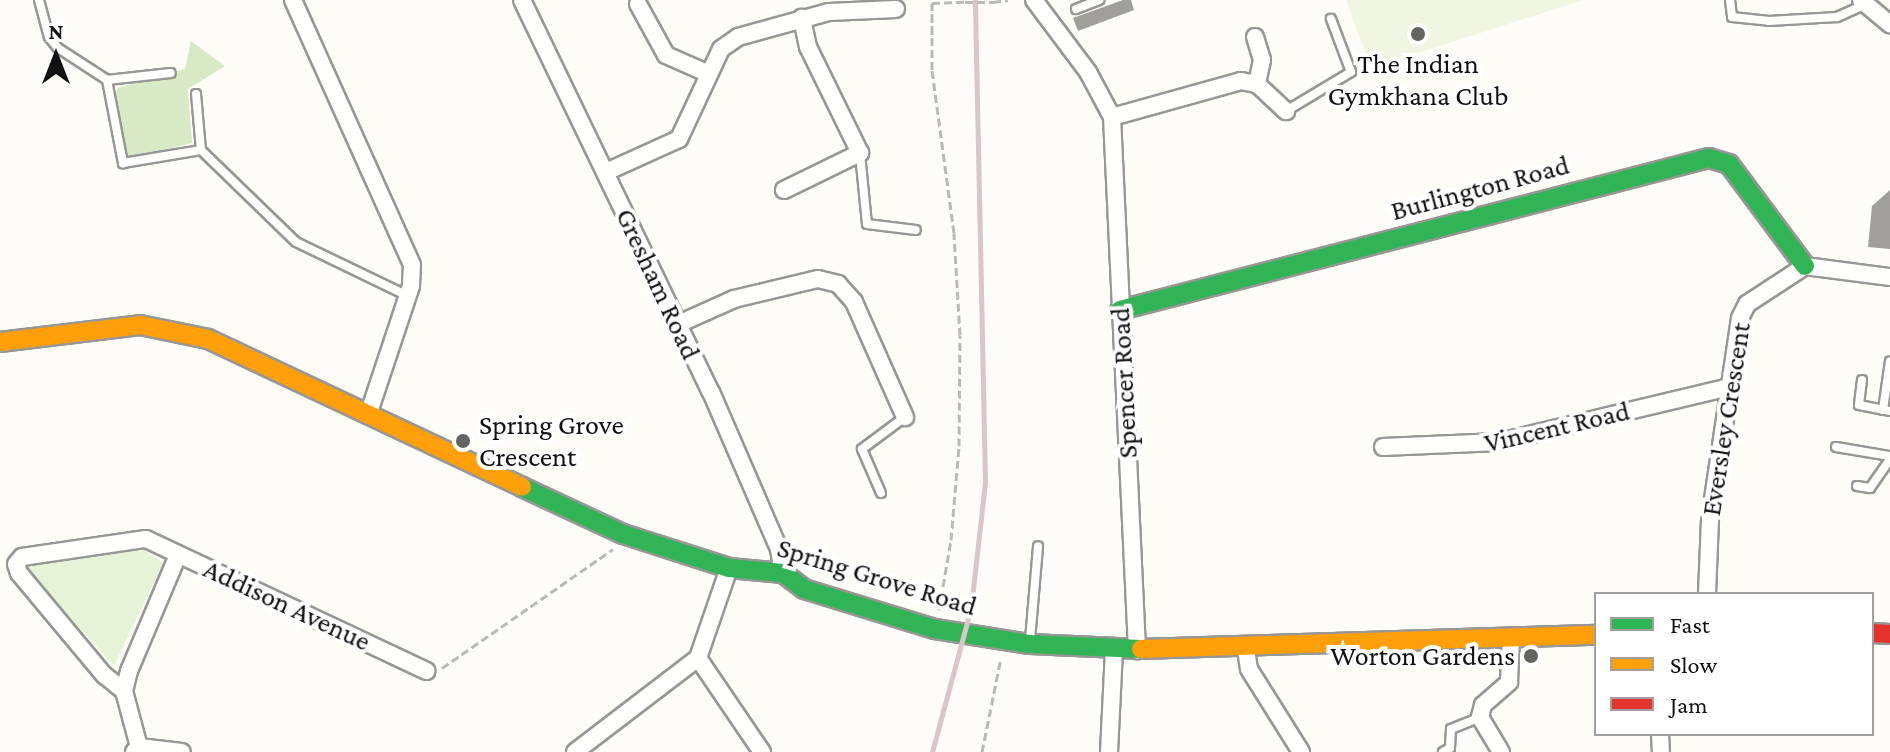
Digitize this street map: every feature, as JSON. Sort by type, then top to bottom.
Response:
[{"type":"main road","name":"Burlington Road","points":[[1120,310],[1709,158],[1729,164],[1805,266]]},
{"type":"main road","name":"Spring Grove Road","points":[[0,342],[100,326],[174,329],[208,339],[623,534],[729,568],[783,573],[804,589],[935,629],[1003,641],[1114,650],[1246,650],[1594,635]]},
{"type":"street","points":[[293,0],[407,245],[412,265],[408,296],[369,412]]},
{"type":"street","name":"Gresham Road","points":[[522,0],[606,172],[779,549],[783,573]]},
{"type":"street","name":"Spencer Road","points":[[1034,0],[1088,72],[1112,117],[1137,650]]},
{"type":"street","points":[[1862,3],[1890,24]]},
{"type":"street","points":[[638,4],[666,55],[707,73]]},
{"type":"street","points":[[606,172],[679,139],[695,114],[707,73],[721,49],[738,37],[802,18],[871,5],[896,9]]},
{"type":"street","points":[[784,190],[860,153],[808,47],[802,18]]},
{"type":"street","points":[[1255,37],[1262,60],[1257,84]]},
{"type":"street","points":[[1112,117],[1226,81],[1257,84],[1286,111]]},
{"type":"street","points":[[1805,266],[1890,277]]},
{"type":"street","name":"Eversley Crescent","points":[[1707,592],[1710,519],[1730,387],[1747,304],[1805,266]]},
{"type":"street","points":[[676,325],[734,299],[818,279],[838,284],[854,302],[905,417]]},
{"type":"street","name":"Vincent Road","points":[[1383,447],[1499,442],[1730,387]]},
{"type":"street","name":"Addison Avenue","points":[[124,691],[95,664],[16,564],[22,557],[146,539],[427,671]]},
{"type":"street","points":[[178,555],[124,691],[136,750],[182,752]]},
{"type":"street","points":[[575,752],[698,658],[729,568]]},
{"type":"street","points":[[1501,752],[1480,717],[1483,705],[1509,682],[1511,638]]},
{"type":"street","points":[[1109,752],[1114,650]]},
{"type":"street","points":[[1246,650],[1249,669],[1301,752]]},
{"type":"street","points":[[698,658],[762,752]]},
{"type":"lane","points":[[39,0],[49,37],[58,48],[107,80],[171,73]]},
{"type":"lane","points":[[1076,9],[1099,0]]},
{"type":"lane","points":[[1730,0],[1732,17],[1769,21],[1837,17],[1862,3]]},
{"type":"lane","points":[[1286,111],[1351,72],[1331,19]]},
{"type":"lane","points":[[107,80],[123,163],[201,150]]},
{"type":"lane","points":[[196,94],[201,150],[296,242],[408,296]]},
{"type":"lane","points":[[860,153],[867,224],[916,230]]},
{"type":"lane","points":[[1862,380],[1859,405],[1887,411],[1890,361]]},
{"type":"lane","points":[[881,493],[862,449],[905,417]]},
{"type":"lane","points":[[1836,447],[1890,458],[1870,488],[1857,486]]},
{"type":"lane","points":[[1030,644],[1038,546]]},
{"type":"lane","points":[[1443,752],[1450,748],[1451,729],[1480,717]]},
{"type":"path","points":[[935,629],[951,540],[960,335],[954,233],[932,70],[932,3],[1008,0]]},
{"type":"path","points":[[427,671],[448,667],[617,546],[623,534]]},
{"type":"path","points":[[982,752],[1003,641]]},
{"type":"green space","name":"The Indian Gymkhana Club","points":[[1346,0],[1583,0],[1371,68]]},
{"type":"green space","points":[[191,41],[225,66],[188,89],[192,143],[125,159],[114,104],[117,88],[185,69]]},
{"type":"green space","points":[[143,549],[163,563],[114,666],[24,566]]},
{"type":"building","points":[[1131,0],[1134,10],[1078,31],[1073,18]]},
{"type":"building","points":[[1890,190],[1890,249],[1868,247],[1872,206]]},
{"type":"railway","points":[[932,752],[971,607],[985,482],[975,0]]},
{"type":"traffic: fast","points":[[1120,310],[1709,158],[1729,164],[1805,266]]},
{"type":"traffic: fast","points":[[522,487],[623,534],[729,568],[783,573],[804,589],[935,629],[1030,644],[1141,649]]},
{"type":"traffic: slow","points":[[0,342],[140,325],[208,339],[522,487]]},
{"type":"traffic: slow","points":[[1141,649],[1594,635]]},
{"type":"traffic: jam","points":[[1874,633],[1890,634]]},
{"type":"place","name":"The Indian Gymkhana Club","points":[[1418,34]]},
{"type":"place","name":"Spring Grove Crescent","points":[[463,441]]},
{"type":"place","name":"Worton Gardens","points":[[1531,656]]}]
